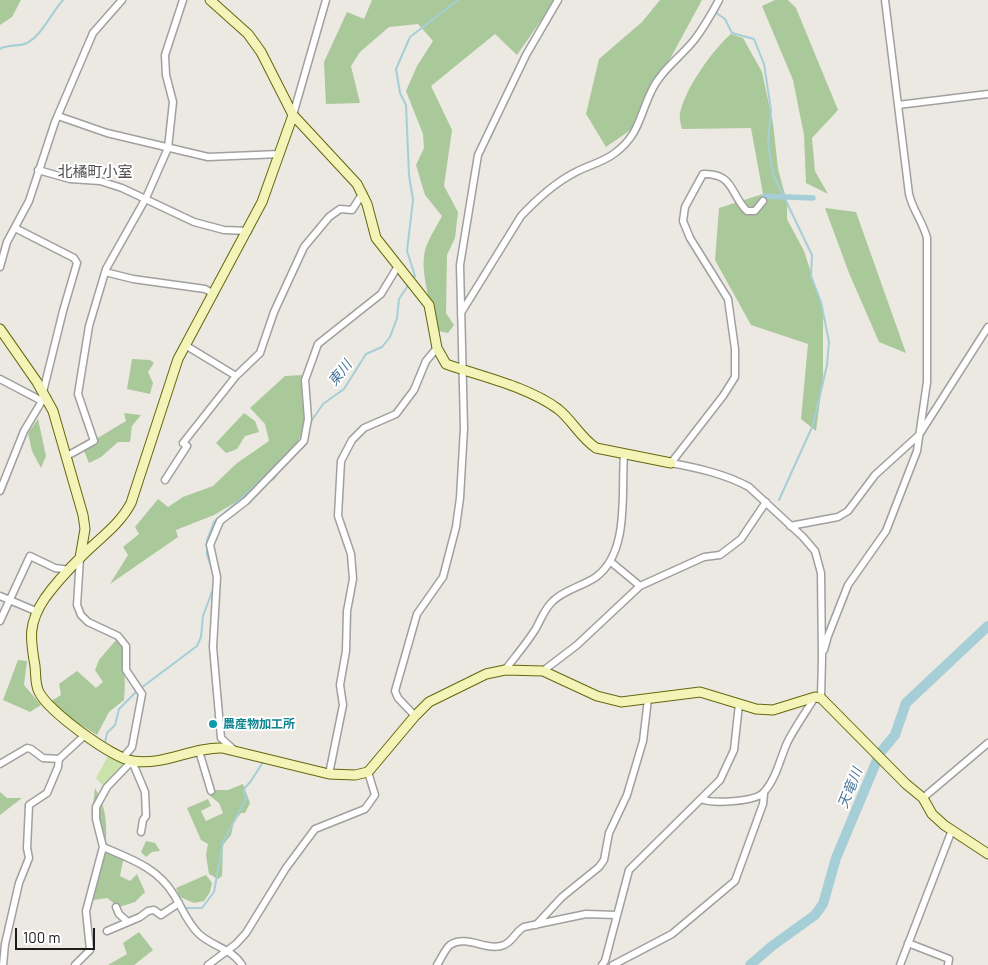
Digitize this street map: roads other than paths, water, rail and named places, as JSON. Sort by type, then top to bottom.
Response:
[{"type":"street","points":[[0,267],[7,242],[29,201],[58,116],[93,33],[122,0]]},
{"type":"street","points":[[67,456],[94,441],[78,394],[88,326],[105,272],[146,198],[168,148],[173,102],[166,75],[165,55],[183,0]]},
{"type":"street","points":[[210,0],[248,34],[261,52],[293,115],[337,160],[363,193],[376,238],[429,305],[437,348],[446,364],[495,379],[549,404],[559,410],[585,441],[596,448],[702,469],[738,481],[766,502],[815,551],[821,573],[822,658],[818,697],[788,741],[764,794],[763,804],[735,881],[672,934],[613,965]]},
{"type":"street","points":[[326,0],[293,115],[272,178],[248,231],[185,345],[171,378],[131,503],[120,521],[80,558],[49,593],[31,628],[30,639],[38,691],[46,703],[85,735],[122,758],[132,761],[178,758],[214,748],[234,750],[329,774],[355,775],[368,772],[415,716],[430,702],[486,674],[505,670],[543,671],[597,696],[621,702],[700,692],[756,709],[773,710],[818,697]]},
{"type":"street","points":[[415,716],[398,698],[395,692],[417,614],[442,577],[456,527],[460,498],[464,428],[460,265],[478,155],[526,55],[558,0]]},
{"type":"street","points":[[460,314],[522,216],[534,203],[551,187],[575,172],[600,163],[616,153],[633,137],[651,91],[676,58],[695,39],[719,0]]},
{"type":"street","points":[[822,658],[828,636],[848,586],[874,549],[894,513],[917,451],[927,382],[927,238],[924,225],[912,207],[909,194],[885,0]]},
{"type":"street","points":[[898,105],[988,94]]},
{"type":"street","points":[[58,116],[107,134],[208,157],[280,154]]},
{"type":"street","points":[[38,170],[70,179],[100,181],[146,198],[194,222],[224,230],[248,231]]},
{"type":"street","points":[[671,463],[723,396],[735,377],[735,349],[728,299],[684,226],[685,207],[703,174],[713,174],[725,179],[734,189],[740,204],[747,211],[755,210],[763,201]]},
{"type":"street","points":[[165,480],[187,446],[183,443],[236,376],[263,348],[274,312],[311,236],[340,209],[352,210],[363,193]]},
{"type":"street","points":[[0,491],[24,431],[44,397],[62,311],[77,263],[74,258],[15,228]]},
{"type":"street","points":[[234,750],[221,738],[213,647],[217,577],[210,545],[220,521],[246,501],[304,442],[308,419],[305,380],[318,344],[381,294],[398,266]]},
{"type":"street","points":[[105,272],[133,279],[205,289],[214,294]]},
{"type":"street","points":[[790,526],[838,517],[848,511],[875,475],[919,435],[988,327]]},
{"type":"street","points":[[0,328],[54,411],[81,503],[85,529],[80,558],[77,605],[81,615],[88,622],[118,636],[126,646],[126,670],[142,694],[132,747],[122,758]]},
{"type":"street","points":[[185,345],[236,376]]},
{"type":"street","points":[[329,774],[343,705],[340,685],[346,651],[347,612],[353,579],[351,554],[338,516],[341,461],[352,440],[364,428],[396,414],[414,390],[426,360],[437,348]]},
{"type":"street","points":[[0,379],[44,397]]},
{"type":"street","points":[[505,670],[535,630],[542,613],[553,600],[596,577],[611,562],[624,510],[622,480],[624,455]]},
{"type":"street","points":[[543,671],[578,645],[640,586],[704,557],[720,554],[741,539],[766,502]]},
{"type":"street","points":[[0,621],[30,556],[55,568],[70,570]]},
{"type":"street","points":[[611,562],[640,586]]},
{"type":"street","points":[[0,596],[38,612]]},
{"type":"street","points":[[818,697],[923,798],[932,814],[988,854]]},
{"type":"street","points":[[536,925],[562,897],[599,867],[604,860],[609,833],[627,794],[643,741],[648,699]]},
{"type":"street","points":[[602,965],[605,961],[629,870],[720,780],[734,750],[739,704]]},
{"type":"street","points":[[3,965],[5,944],[20,883],[30,858],[28,848],[29,804],[47,793],[59,758],[85,735]]},
{"type":"street","points":[[923,798],[988,743]]},
{"type":"street","points":[[0,764],[26,748],[32,749],[42,758],[59,758]]},
{"type":"street","points":[[199,751],[211,791]]},
{"type":"street","points":[[132,761],[145,792],[146,816],[143,820],[141,832]]},
{"type":"street","points":[[75,965],[90,950],[86,911],[102,847],[96,819],[98,800],[132,761]]},
{"type":"street","points":[[208,965],[228,950],[251,924],[286,868],[315,829],[365,809],[371,802],[375,795],[368,772]]},
{"type":"street","points":[[701,799],[711,802],[725,802],[754,798],[764,794]]},
{"type":"street","points":[[900,965],[952,830]]},
{"type":"street","points":[[102,847],[142,863],[156,872],[167,884],[198,934],[209,942],[228,950],[242,965]]},
{"type":"street","points":[[107,931],[148,911],[154,910],[162,915],[179,903]]},
{"type":"street","points":[[116,907],[119,914],[128,922]]},
{"type":"street","points":[[437,965],[449,946],[466,941],[494,946],[504,945],[518,929],[586,914],[616,915]]},
{"type":"street","points":[[908,943],[948,959],[948,965]]},
{"type":"waterway","points":[[0,49],[24,44],[33,39],[63,0]]},
{"type":"waterway","name":"東川","points":[[413,278],[415,276],[407,251],[413,200],[409,175],[406,105],[400,93],[396,69],[410,37],[458,0]]},
{"type":"waterway","points":[[715,12],[725,19],[732,33],[754,39],[764,64],[771,110],[768,142],[773,174],[812,255],[811,276],[821,302],[829,342],[827,365],[813,425],[779,500]]},
{"type":"waterway","points":[[764,196],[813,198]]},
{"type":"waterway","name":"東川","points":[[310,423],[323,404],[344,389],[366,354],[382,347],[390,337],[397,318],[399,299],[409,284]]},
{"type":"waterway","name":"東川","points":[[213,572],[207,555],[207,540],[214,522],[298,444]]},
{"type":"waterway","name":"東川","points":[[141,688],[197,646],[201,637],[203,616],[213,589]]},
{"type":"waterway","name":"天竜川","points":[[750,965],[772,946],[815,915],[823,904],[836,858],[880,753],[895,735],[906,703],[988,626]]},
{"type":"waterway","name":"東川","points":[[105,743],[107,733],[115,725],[119,709],[137,691]]},
{"type":"waterway","points":[[184,908],[202,908],[214,892],[223,842],[246,799],[244,789],[263,762]]},
{"type":"place","name":"農産物加工所","points":[[213,724]]},
{"type":"district","name":"北橘町小室","points":[[95,172]]}]
